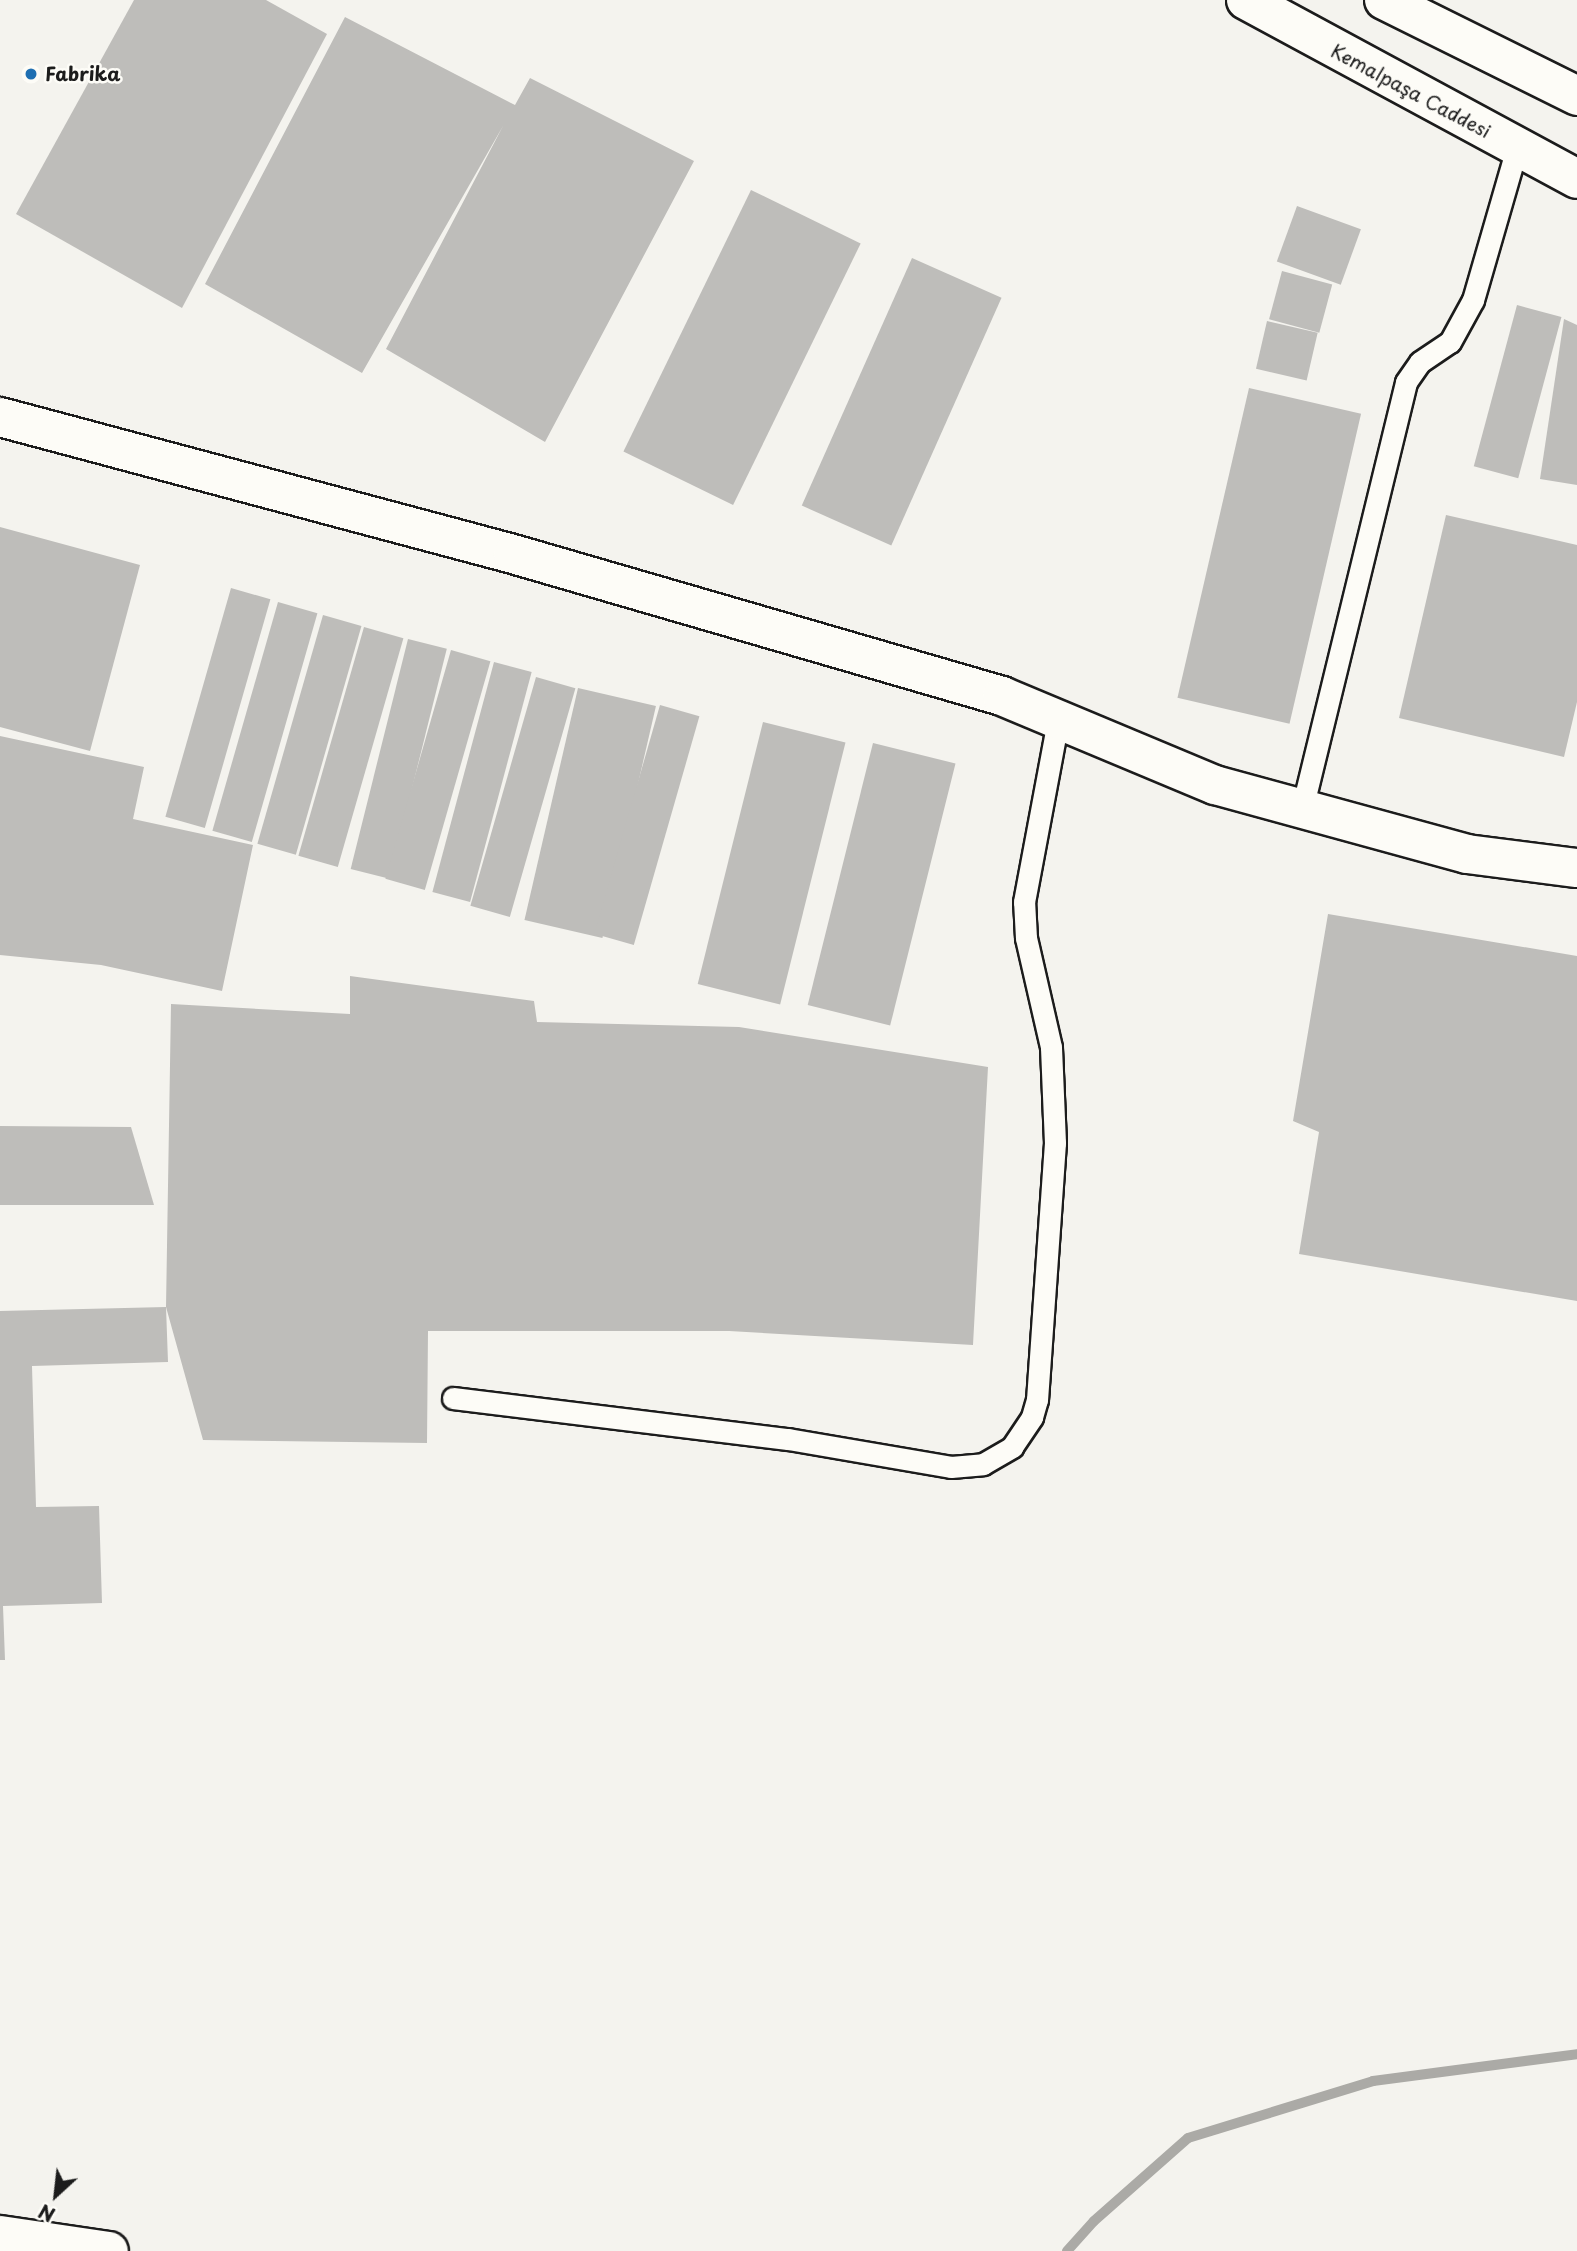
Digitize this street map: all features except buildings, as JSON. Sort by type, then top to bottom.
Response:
[{"type":"main road","name":"Kemalpaşa Caddesi","points":[[1246,0],[1577,179]]},
{"type":"main road","points":[[1384,0],[1577,96]]},
{"type":"main road","points":[[0,417],[513,554],[1002,696],[1215,785],[1467,854],[1577,868]]},
{"type":"main road","points":[[0,2235],[109,2251]]},
{"type":"lane","points":[[1302,809],[1406,382],[1420,362],[1450,342],[1473,300],[1517,148]]},
{"type":"lane","points":[[453,1398],[788,1439],[951,1468],[984,1464],[1012,1447],[1032,1418],[1037,1400],[1055,1143],[1051,1047],[1026,938],[1024,902],[1058,720]]},
{"type":"waterway","points":[[1067,2251],[1094,2221],[1188,2138],[1373,2081],[1577,2054]]},
{"type":"place","name":"Fabrika","points":[[31,74]]}]
